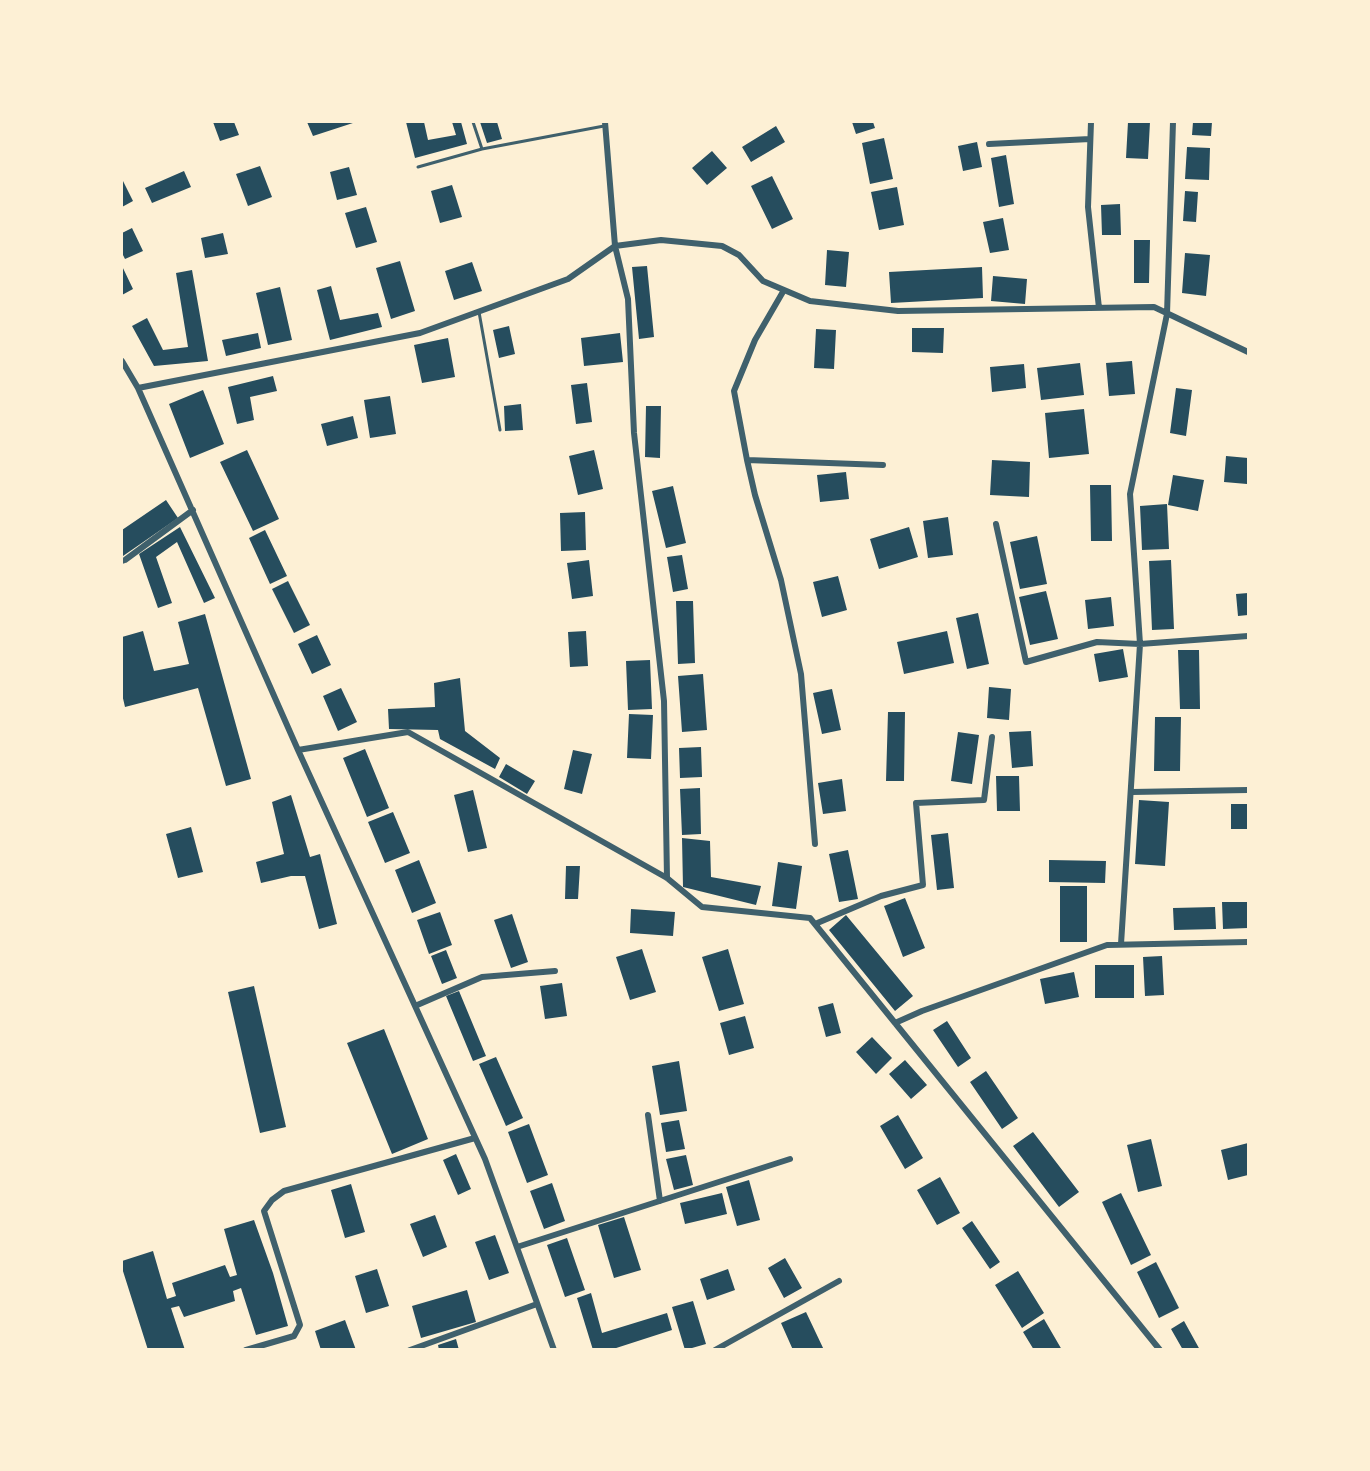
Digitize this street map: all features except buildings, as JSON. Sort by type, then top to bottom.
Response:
[{"type":"street","points":[[1091,122],[1088,207],[1100,308]]},
{"type":"street","points":[[1121,945],[1140,644],[1130,494],[1167,314],[1173,122]]},
{"type":"street","points":[[606,124],[615,246],[628,299],[633,433],[664,701],[667,878]]},
{"type":"street","points":[[989,144],[1090,139]]},
{"type":"street","points":[[138,388],[420,333],[568,279],[615,246],[661,240],[722,246],[738,255],[763,281],[810,301],[898,311],[1154,307],[1248,352]]},
{"type":"street","points":[[784,290],[755,340],[734,391],[755,495],[782,580],[801,674],[815,844]]},
{"type":"street","points":[[122,361],[138,388],[298,750],[476,1138],[554,1350]]},
{"type":"street","points":[[747,460],[883,465]]},
{"type":"street","points":[[122,561],[192,510]]},
{"type":"street","points":[[996,524],[1026,662],[1097,642],[1140,644],[1248,636]]},
{"type":"street","points":[[298,750],[408,732],[667,878],[702,907],[810,918],[1160,1350]]},
{"type":"street","points":[[815,924],[881,896],[923,885],[916,803],[984,800],[992,738]]},
{"type":"street","points":[[1132,792],[1248,790]]},
{"type":"street","points":[[895,1023],[922,1011],[1107,945],[1248,942]]},
{"type":"street","points":[[415,1006],[482,977],[555,971]]},
{"type":"street","points":[[648,1115],[660,1201]]},
{"type":"street","points":[[246,1350],[294,1336],[300,1325],[264,1211],[272,1200],[285,1191],[476,1138]]},
{"type":"street","points":[[517,1247],[790,1159]]},
{"type":"street","points":[[715,1350],[839,1281]]},
{"type":"street","points":[[410,1350],[537,1304]]},
{"type":"lane","points":[[473,122],[482,149]]},
{"type":"lane","points":[[418,166],[482,149],[606,124]]},
{"type":"lane","points":[[479,312],[500,430]]}]
